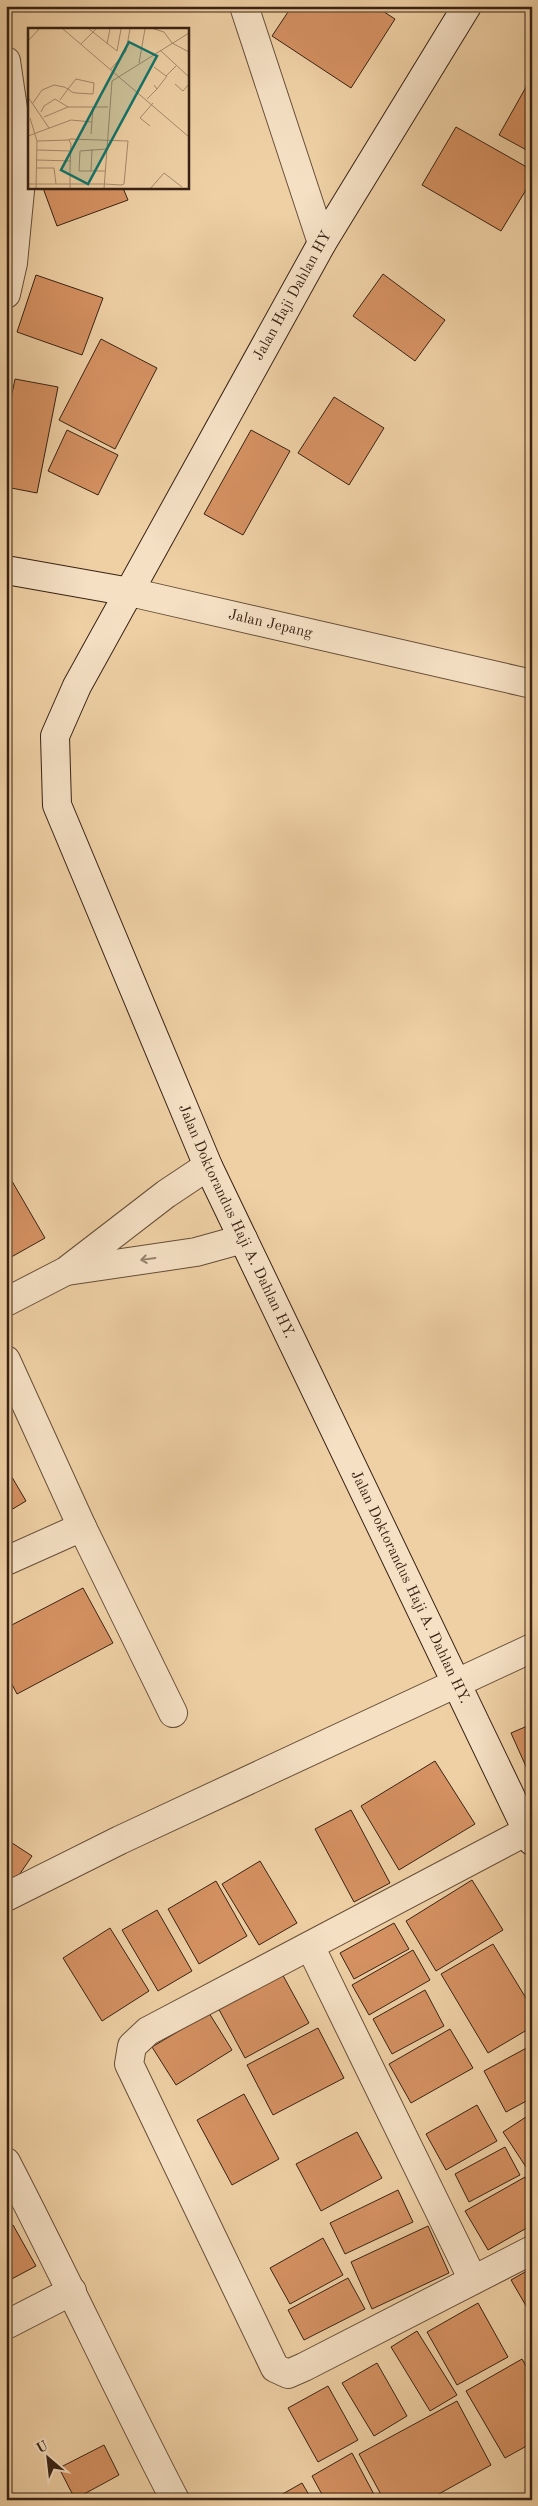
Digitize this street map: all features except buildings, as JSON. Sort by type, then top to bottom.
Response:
[{"type":"street","points":[[244,6],[322,243]]},
{"type":"street","name":"Jalan Haji Dahlan HY","points":[[130,592],[322,243],[466,6]]},
{"type":"street","points":[[6,62],[22,170],[13,263],[6,294]]},
{"type":"street","name":"Jalan Jepang","points":[[6,570],[130,592],[532,684]]},
{"type":"street","name":"Jalan Doktorandus Haji A. Dahlan HY.","points":[[130,592],[77,686],[55,736],[57,804],[208,1166],[529,1836]]},
{"type":"street","points":[[6,1302],[66,1271],[166,1194],[208,1166]]},
{"type":"street","points":[[66,1271],[196,1252],[243,1239]]},
{"type":"street","points":[[6,1360],[82,1527],[173,1713]]},
{"type":"street","points":[[6,1561],[82,1527]]},
{"type":"street","points":[[6,1897],[120,1840],[287,1764],[532,1648]]},
{"type":"street","points":[[529,1836],[310,1946],[148,2031],[132,2046],[129,2064],[275,2368],[288,2374],[532,2250]]},
{"type":"street","points":[[310,1946],[473,2280]]},
{"type":"street","points":[[6,2162],[72,2290],[130,2415],[175,2500]]},
{"type":"street","points":[[6,2324],[72,2290]]}]
